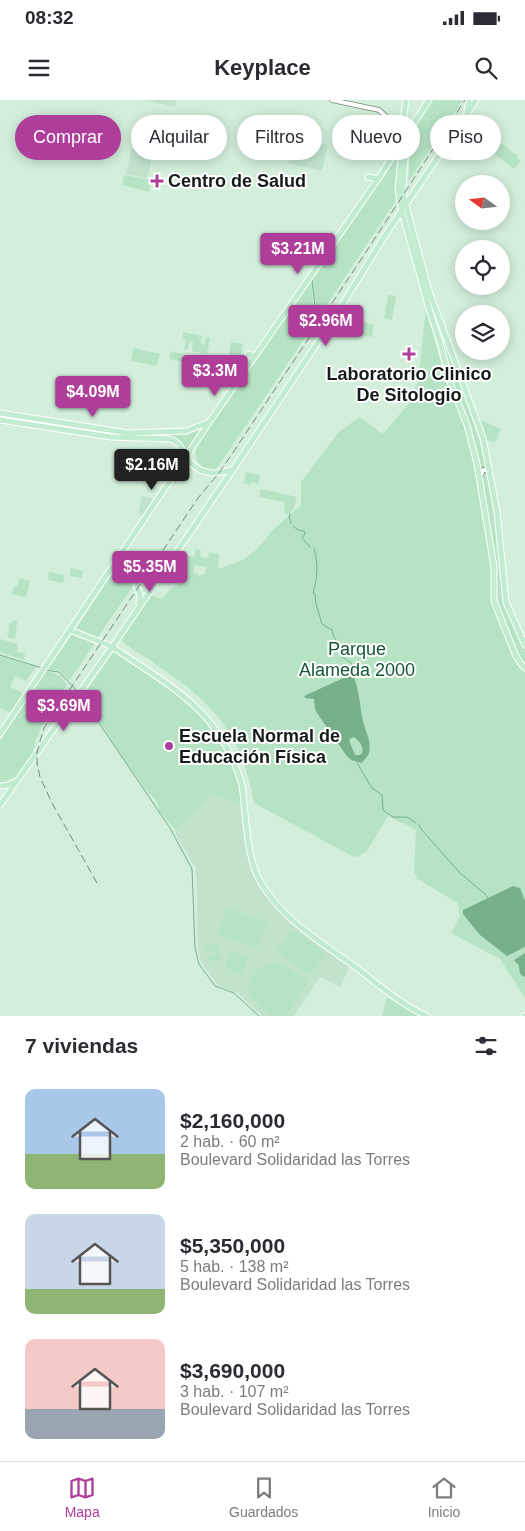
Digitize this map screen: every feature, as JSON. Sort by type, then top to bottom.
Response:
[{"type":"main road","points":[[404,115],[406,100]]},
{"type":"main road","points":[[419,115],[428,100]]},
{"type":"main road","points":[[467,114],[470,100]]},
{"type":"main road","points":[[0,805],[232,470],[476,100]]},
{"type":"main road","points":[[0,734],[186,457],[390,160]]},
{"type":"main road","points":[[400,160],[398,189],[402,212],[419,264],[480,429],[490,471],[499,528],[506,602],[525,645]]},
{"type":"main road","points":[[406,160],[403,191],[430,312],[450,382],[467,425],[480,477],[494,567],[494,598],[515,654],[520,664],[525,668]]},
{"type":"main road","points":[[368,176],[378,178]]},
{"type":"main road","points":[[393,224],[401,224],[406,227]]},
{"type":"main road","points":[[248,354],[255,356]]},
{"type":"main road","points":[[0,413],[128,433],[191,430],[210,422]]},
{"type":"main road","points":[[0,420],[99,436],[166,438],[175,440],[182,446],[186,457],[196,467],[210,474],[232,470]]},
{"type":"main road","points":[[99,436],[100,429]]},
{"type":"main road","points":[[151,438],[152,432]]},
{"type":"main road","points":[[137,608],[140,598],[136,582],[142,571]]},
{"type":"main road","points":[[70,630],[113,644],[117,650],[177,691],[207,716],[236,765],[242,785],[253,864],[259,878],[274,902],[292,920],[400,1001],[427,1016]]},
{"type":"main road","points":[[0,786],[11,784],[21,775]]},
{"type":"street","points":[[332,100],[379,110],[384,115]]},
{"type":"street","points":[[430,312],[436,310]]},
{"type":"street","points":[[477,464],[485,465],[487,460]]},
{"type":"street","points":[[480,477],[483,470],[490,471]]},
{"type":"shaded area","points":[[142,100],[176,100],[175,107]]},
{"type":"shaded area","points":[[322,144],[328,145],[322,171],[288,163],[289,160],[322,160]]},
{"type":"shaded area","points":[[131,152],[131,160],[152,160],[147,178],[126,174]]},
{"type":"shaded area","points":[[142,496],[155,499],[145,516],[138,514]]},
{"type":"shaded area","points":[[350,675],[354,677],[370,748],[362,763],[351,760],[346,755],[315,709],[314,699],[305,698],[304,696]],"holes":[[[353,737],[362,748],[360,755],[355,755],[349,740]]]},
{"type":"shaded area","points":[[236,771],[251,861],[279,910],[350,965],[340,987],[320,977],[294,1016],[262,1016],[238,993],[219,986],[200,958],[198,949],[196,868],[176,835],[176,830]]},
{"type":"shaded area","points":[[513,886],[520,888],[525,901],[525,947],[507,956],[480,935],[463,914],[463,910]]},
{"type":"shaded area","points":[[525,953],[525,977],[521,975],[518,964],[514,960]]},
{"type":"green space","points":[[432,100],[463,100],[453,115],[430,115],[430,149],[408,182],[409,160],[420,160],[420,118]]},
{"type":"green space","points":[[501,143],[518,156],[517,158],[521,161],[514,169],[501,159]]},
{"type":"green space","points":[[394,160],[397,160],[396,200],[318,318],[311,276]]},
{"type":"green space","points":[[124,175],[151,180],[149,192],[122,185]]},
{"type":"green space","points":[[311,279],[315,323],[215,471],[208,472],[197,461],[197,445]]},
{"type":"green space","points":[[388,295],[396,296],[392,320],[384,318]]},
{"type":"green space","points":[[430,300],[469,408],[487,465],[486,470],[497,529],[504,603],[525,649],[525,666],[520,661],[514,648],[498,602],[489,518],[475,446],[468,421],[456,391]]},
{"type":"green space","name":"Parque Alameda 2000","points":[[426,310],[447,384],[466,425],[492,564],[492,599],[525,671],[525,998],[500,959],[451,933],[460,916],[458,903],[416,878],[417,875],[414,873],[416,830],[388,816],[367,851],[358,857],[352,856],[254,803],[247,772],[237,746],[224,725],[190,689],[121,641],[151,595],[162,599],[171,589],[179,585],[181,579],[174,577],[176,570],[170,569],[171,567],[185,570],[188,556],[194,557],[196,549],[201,551],[200,557],[208,558],[209,552],[219,554],[218,569],[243,560],[256,550],[273,530],[301,505],[301,482],[338,433],[359,417],[383,434],[410,402],[418,382]],"holes":[[[195,565],[207,567],[205,574],[198,576],[198,574],[193,572]]]},
{"type":"green space","points":[[363,322],[374,325],[372,337],[360,335]]},
{"type":"green space","points":[[183,332],[202,336],[201,344],[204,345],[206,337],[210,338],[207,354],[192,351],[193,342],[190,341],[187,350],[184,349],[186,340],[182,339]]},
{"type":"green space","points":[[231,342],[243,344],[239,361],[228,359]]},
{"type":"green space","points":[[133,348],[160,354],[157,366],[131,361]]},
{"type":"green space","points":[[171,351],[187,355],[185,362],[169,359]]},
{"type":"green space","points":[[0,416],[98,430],[97,433],[0,418]]},
{"type":"green space","points":[[480,420],[501,429],[495,442],[486,440]]},
{"type":"green space","points":[[204,427],[187,453],[181,444],[173,438],[154,436],[154,434],[193,432]]},
{"type":"green space","points":[[246,472],[260,475],[258,484],[252,482],[251,485],[244,483]]},
{"type":"green space","points":[[261,489],[297,497],[293,509],[288,514],[284,513],[285,505],[283,502],[259,497]]},
{"type":"green space","points":[[120,562],[123,569],[128,573],[141,575],[97,638],[75,630]]},
{"type":"green space","points":[[71,568],[83,571],[82,578],[70,576]]},
{"type":"green space","points":[[49,572],[65,575],[63,583],[48,580]]},
{"type":"green space","points":[[20,578],[30,581],[26,597],[12,594],[14,586],[17,587]]},
{"type":"green space","points":[[13,620],[17,621],[15,639],[8,638],[9,623],[13,623]]},
{"type":"green space","points":[[72,634],[95,643],[69,681],[60,671],[48,669]]},
{"type":"green space","points":[[0,639],[18,644],[17,652],[25,653],[24,660],[0,652]]},
{"type":"green space","name":"Escuela Normal de Educación Física","points":[[114,651],[169,688],[185,701],[213,730],[234,771],[236,771],[244,805],[212,794],[176,830],[160,812],[156,800],[146,790],[120,754],[83,696]]},
{"type":"green space","points":[[0,656],[36,667],[26,681],[15,676],[10,687],[24,694],[11,713],[0,708]]},
{"type":"green space","points":[[46,670],[60,676],[67,685],[47,715],[36,739],[32,758],[13,781],[7,784],[0,783],[0,741]]},
{"type":"green space","points":[[227,907],[267,922],[257,948],[218,934]]},
{"type":"green space","points":[[293,929],[326,954],[309,976],[276,951]]},
{"type":"green space","points":[[218,944],[218,951],[205,952],[205,945]]},
{"type":"green space","points":[[231,950],[249,957],[242,975],[225,968]]},
{"type":"green space","points":[[207,954],[221,954],[222,960],[208,961]]},
{"type":"green space","points":[[277,962],[284,964],[308,982],[286,1016],[271,1016],[248,993],[249,983],[258,970],[268,964]]},
{"type":"green space","points":[[387,997],[418,1016],[382,1016]]},
{"type":"waterway","points":[[312,280],[318,334]]},
{"type":"waterway","points":[[290,513],[291,523]]},
{"type":"waterway","points":[[293,526],[298,530],[304,531],[305,534],[302,538],[310,547]]},
{"type":"waterway","points":[[314,549],[317,571],[313,593],[315,594],[322,624],[332,630],[341,649],[342,657],[354,667]]},
{"type":"waterway","points":[[0,655],[42,668]]},
{"type":"waterway","points":[[45,670],[59,672],[78,692]]},
{"type":"waterway","points":[[80,695],[170,828],[192,869],[195,948],[199,964],[215,986],[234,993],[259,1016]]},
{"type":"waterway","points":[[357,763],[372,788],[382,795],[383,810],[393,817],[407,817],[416,823]]},
{"type":"waterway","points":[[419,825],[460,873],[489,899]]},
{"type":"railway","points":[[97,883],[52,803],[40,777],[37,752],[44,728],[198,498],[219,473],[236,448],[465,100]]},
{"type":"place","name":"Centro de Salud","points":[[157,181]]},
{"type":"place","name":"Laboratorio Clinico De Sitologio","points":[[409,354]]},
{"type":"place","name":"Escuela Normal de Educación Física","points":[[169,746]]}]
